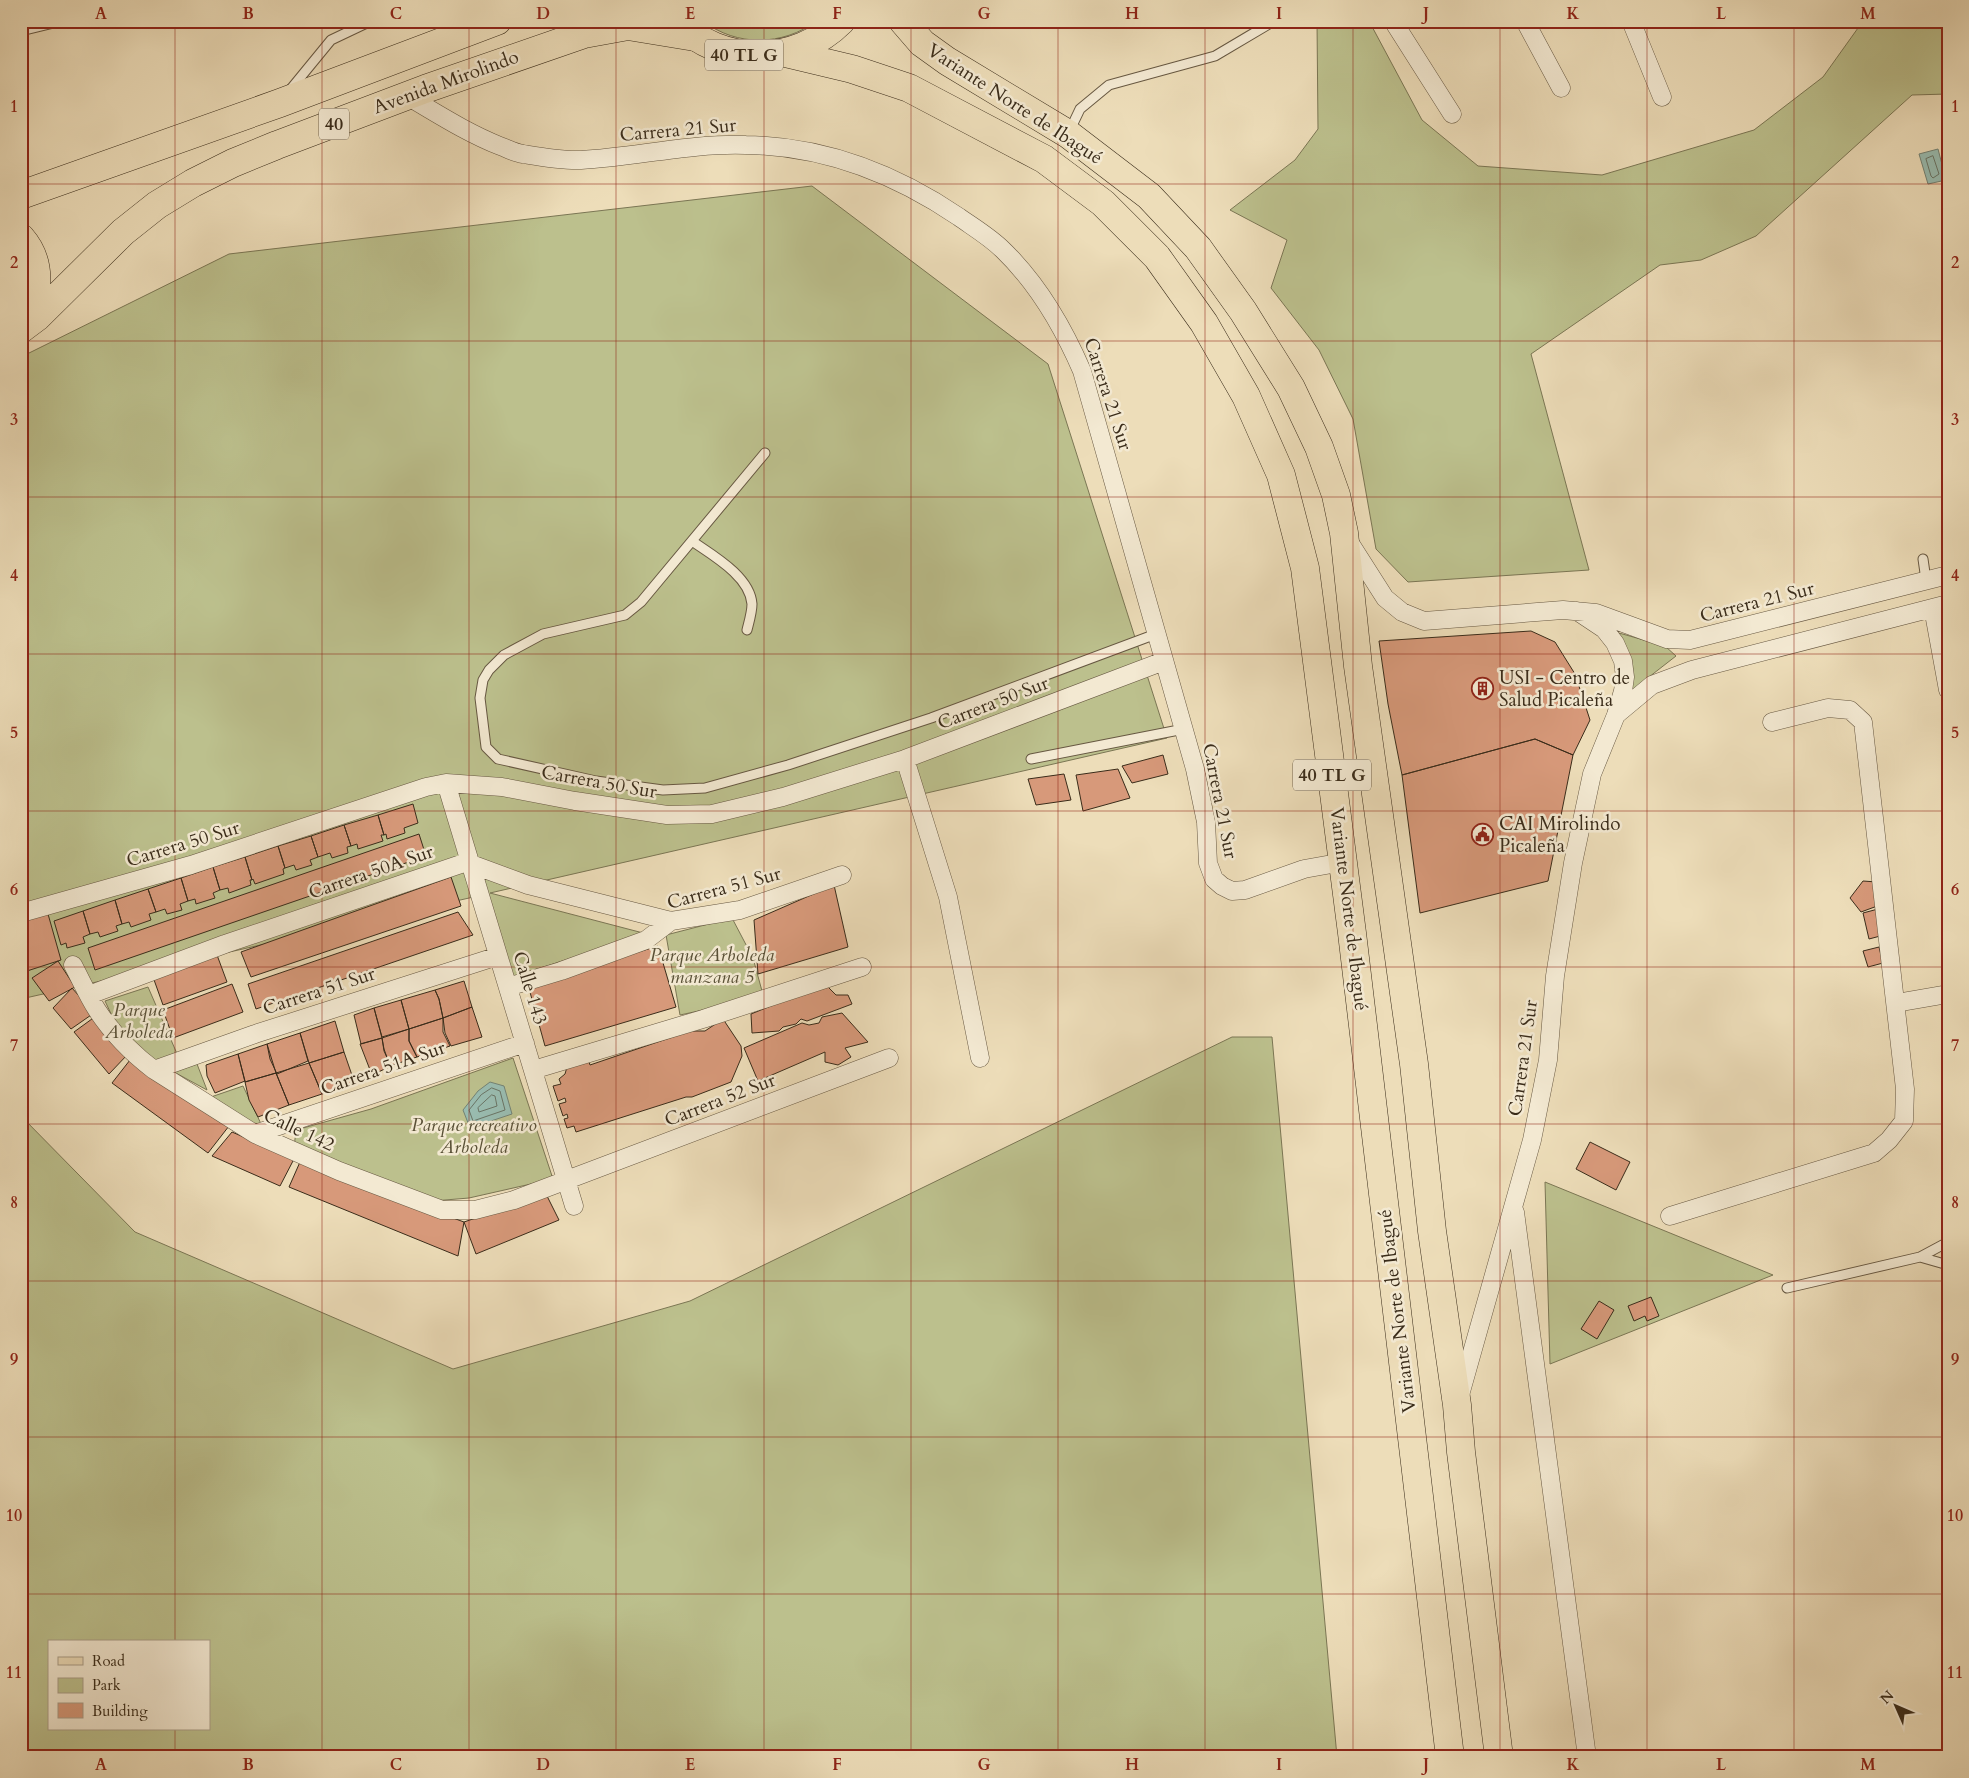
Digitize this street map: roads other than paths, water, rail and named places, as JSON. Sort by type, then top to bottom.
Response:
[{"type":"main road","name":"Avenida Mirolindo","points":[[21,195],[280,102],[497,21]]},
{"type":"main road","name":"40 TL G","points":[[686,29],[712,46],[738,54],[766,56],[802,48],[818,39],[841,21]]},
{"type":"main road","name":"Variante Norte de Ibagué","points":[[902,21],[922,43],[946,61],[1068,134],[1149,196],[1198,248],[1243,311],[1291,388],[1318,447],[1336,495],[1344,533],[1358,666],[1414,1064],[1432,1231],[1457,1405],[1462,1462],[1499,1757]]},
{"type":"main road","name":"Avenida Mirolindo","points":[[21,329],[37,316],[123,232],[157,205],[193,183],[277,145],[407,96],[584,34],[628,26],[686,29]]},
{"type":"main road","name":"Variante Norte de Ibagué","points":[[785,53],[852,69],[909,88],[1044,159],[1103,203],[1157,257],[1204,323],[1246,396],[1280,475],[1305,568],[1343,862],[1450,1757]]},
{"type":"main road","points":[[21,238],[32,255],[36,268],[37,282],[30,308],[21,322]]},
{"type":"street","points":[[1393,21],[1452,114]]},
{"type":"street","points":[[1525,21],[1561,88]]},
{"type":"street","points":[[1631,21],[1662,98]]},
{"type":"street","name":"Carrera 21 Sur","points":[[407,96],[469,132],[520,154],[579,160],[637,155],[691,147],[745,145],[785,147],[824,154],[861,164],[916,190],[979,231],[1002,249],[1020,268],[1045,302],[1067,336],[1082,371],[1099,424],[1195,769],[1206,822],[1208,863],[1214,879],[1232,891],[1245,890],[1304,869],[1343,862]]},
{"type":"street","name":"Carrera 21 Sur","points":[[1344,533],[1385,598],[1402,612],[1424,621],[1563,610],[1577,611],[1596,613],[1667,639],[1690,640],[1948,575]]},
{"type":"street","points":[[1940,606],[1948,690]]},
{"type":"street","name":"Carrera 21 Sur","points":[[1616,715],[1652,685],[1692,670],[1940,606]]},
{"type":"street","name":"Carrera 21 Sur","points":[[1457,1405],[1532,1140],[1548,1060],[1555,976],[1573,863],[1592,774],[1616,715],[1623,691],[1625,677],[1623,661],[1615,643],[1604,628],[1577,611]]},
{"type":"street","points":[[1690,640],[1692,670]]},
{"type":"street","name":"Carrera 50 Sur","points":[[21,913],[191,865],[426,787],[446,783],[502,787],[575,801],[667,815],[712,814],[783,797],[906,759],[1164,661]]},
{"type":"street","points":[[1670,1216],[1874,1153],[1889,1140],[1904,1121],[1905,1097],[1896,1002],[1863,722],[1850,710],[1828,708],[1772,722]]},
{"type":"street","points":[[906,759],[948,897],[980,1058]]},
{"type":"street","name":"Calle 143","points":[[446,783],[574,1206]]},
{"type":"street","name":"Carrera 50A Sur","points":[[89,995],[244,938],[464,863],[471,864]]},
{"type":"street","points":[[471,864],[528,885],[671,921]]},
{"type":"street","name":"Carrera 51 Sur","points":[[508,987],[561,971],[646,940],[671,921],[740,910],[842,875]]},
{"type":"street","name":"Carrera 51 Sur","points":[[154,1070],[254,1034],[498,956]]},
{"type":"street","name":"Calle 142","points":[[73,965],[97,1011],[139,1059],[255,1134],[338,1171],[442,1210],[475,1210],[514,1200],[566,1180]]},
{"type":"street","points":[[533,1070],[703,1019],[862,968]]},
{"type":"street","points":[[1896,1002],[1948,994]]},
{"type":"street","name":"Carrera 51A Sur","points":[[255,1134],[525,1043]]},
{"type":"street","name":"Carrera 52 Sur","points":[[566,1180],[889,1058]]},
{"type":"street","points":[[1514,1204],[1587,1757]]},
{"type":"lane","points":[[21,31],[62,21]]},
{"type":"lane","points":[[280,102],[331,40],[371,21]]},
{"type":"lane","points":[[1068,134],[1080,109],[1109,85],[1215,56],[1274,21]]},
{"type":"lane","points":[[765,453],[641,602],[625,615],[543,634],[504,655],[489,670],[483,680],[480,698],[486,747],[498,759],[596,781],[663,790],[705,788],[788,765],[931,718],[1156,634]]},
{"type":"lane","points":[[692,541],[725,563],[746,585],[752,603],[747,630]]},
{"type":"lane","points":[[1923,559],[1926,580]]},
{"type":"lane","points":[[1031,759],[1184,729]]},
{"type":"lane","points":[[1787,1288],[1920,1257],[1948,1242]]},
{"type":"lane","points":[[1920,1257],[1948,1265]]},
{"type":"water","points":[[1938,149],[1946,180],[1928,184],[1919,154]]},
{"type":"water","points":[[490,1082],[504,1086],[512,1114],[470,1128],[463,1110],[478,1091]]},
{"type":"place","name":"USI - Centro de Salud Picaleña","points":[[1483,689]]},
{"type":"place","name":"CAI Mirolindo Picaleña","points":[[1483,835]]},
{"type":"park label","name":"Parque Arboleda manzana 5","points":[[712,966]]},
{"type":"park label","name":"Parque Arboleda","points":[[139,1021]]},
{"type":"park label","name":"Parque recreativo Arboleda","points":[[474,1136]]}]
